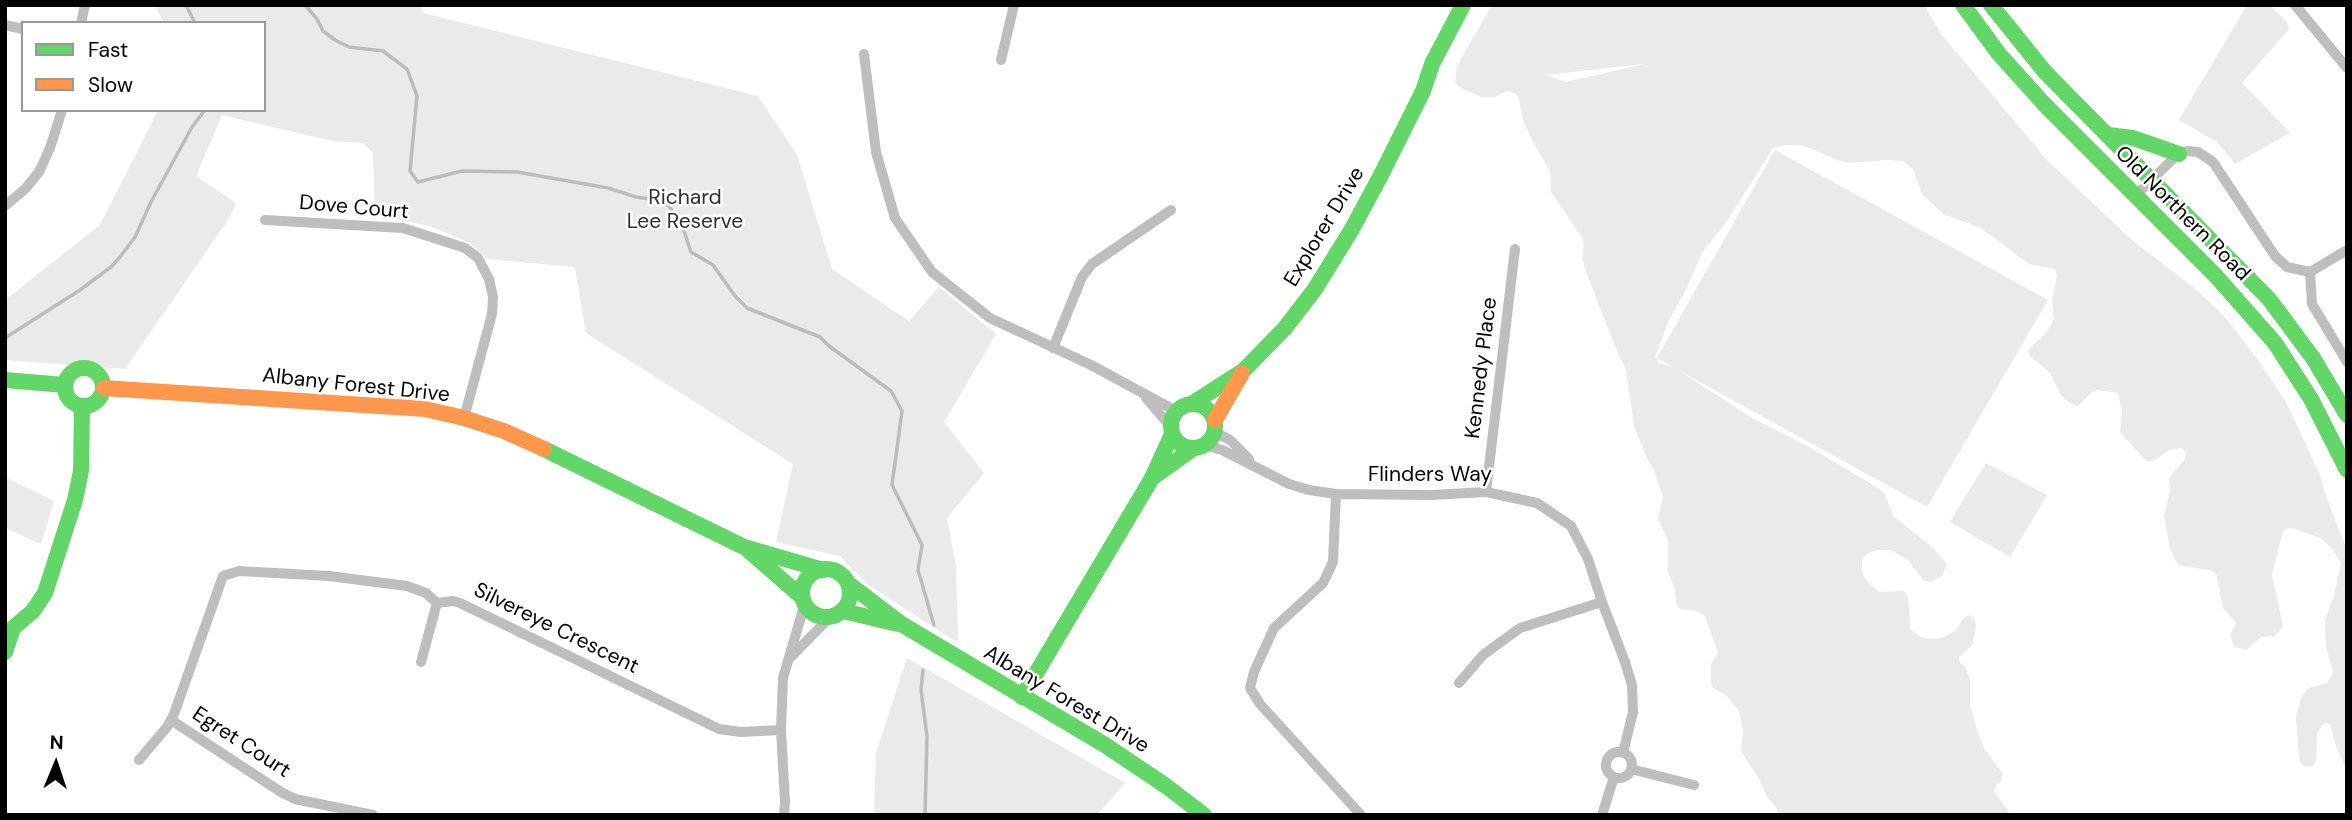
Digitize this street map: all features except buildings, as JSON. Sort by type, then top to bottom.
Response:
[{"type":"main road","name":"Explorer Drive","points":[[1423,91],[1432,64],[1463,5]]},
{"type":"main road","name":"Explorer Drive","points":[[1193,404],[1243,371],[1285,328],[1315,289],[1473,5]]},
{"type":"main road","name":"Old Northern Road","points":[[1963,5],[1998,54],[2234,294],[2275,343],[2311,399],[2347,470]]},
{"type":"main road","name":"Old Northern Road","points":[[1991,5],[2029,54],[2269,299],[2314,358],[2347,415]]},
{"type":"main road","points":[[2108,135],[2133,138],[2179,154]]},
{"type":"main road","points":[[86,368],[99,374],[104,388],[97,402],[82,406],[69,399],[65,385],[72,372],[86,368]]},
{"type":"main road","name":"Explorer Drive","points":[[1215,426],[1243,371]]},
{"type":"main road","points":[[5,380],[65,385]]},
{"type":"main road","name":"Albany Forest Drive","points":[[104,388],[384,406],[425,410],[464,418],[554,454],[744,548],[822,569]]},
{"type":"main road","points":[[1022,697],[1152,478],[1173,424],[1186,404],[1207,408],[1215,426],[1199,447],[1152,478]]},
{"type":"main road","points":[[5,652],[9,625],[33,611],[45,593],[71,513],[81,471],[82,406]]},
{"type":"main road","points":[[1173,424],[1181,445],[1199,447]]},
{"type":"main road","name":"Albany Forest Drive","points":[[744,548],[804,600]]},
{"type":"main road","points":[[822,569],[838,572],[849,584],[850,599],[836,614],[816,615],[804,600],[806,581],[813,573],[822,569]]},
{"type":"main road","name":"Albany Forest Drive","points":[[849,584],[903,625],[1129,760],[1204,815]]},
{"type":"main road","name":"Albany Forest Drive","points":[[836,614],[903,625]]},
{"type":"street","points":[[1001,60],[1014,5]]},
{"type":"street","points":[[2295,5],[2347,68]]},
{"type":"street","points":[[864,54],[876,152],[895,218],[932,272],[990,318],[1091,365],[1141,393],[1173,424]]},
{"type":"street","points":[[5,206],[25,189],[39,172],[61,112]]},
{"type":"street","points":[[2135,196],[2179,154],[2192,151],[2207,157],[2220,172],[2280,263],[2294,270],[2310,272],[2347,250]]},
{"type":"street","points":[[1053,348],[1082,277],[1092,264],[1171,210]]},
{"type":"street","name":"Dove Court","points":[[265,220],[403,228],[465,248],[478,258],[489,279],[493,297],[492,314],[464,418]]},
{"type":"street","name":"Kennedy Place","points":[[1486,492],[1515,249]]},
{"type":"street","points":[[2310,272],[2312,304],[2347,362]]},
{"type":"street","points":[[1141,393],[1173,424]]},
{"type":"street","name":"Flinders Way","points":[[1215,426],[1256,466]]},
{"type":"street","name":"Flinders Way","points":[[1199,447],[1222,450],[1289,484],[1309,490],[1336,494],[1432,495],[1486,492],[1537,503],[1571,526],[1588,559],[1632,685],[1633,712],[1623,753]]},
{"type":"street","points":[[1336,494],[1333,562],[1323,583],[1274,628],[1250,688],[1261,704],[1361,815]]},
{"type":"street","name":"Silvereye Crescent","points":[[139,760],[171,720],[221,580],[227,573],[239,571],[393,583],[421,590],[437,603],[460,603],[719,729],[738,732],[781,730]]},
{"type":"street","points":[[784,815],[786,802],[781,730],[783,678],[804,600]]},
{"type":"street","points":[[1459,683],[1483,654],[1520,628],[1602,602]]},
{"type":"street","points":[[421,662],[437,603]]},
{"type":"street","points":[[789,659],[836,614]]},
{"type":"street","name":"Egret Court","points":[[171,720],[295,799],[373,815]]},
{"type":"street","points":[[1614,753],[1623,753],[1630,758],[1631,769],[1625,776],[1614,777],[1606,769],[1607,759],[1614,753]]},
{"type":"street","points":[[1631,769],[1694,785]]},
{"type":"street","points":[[1602,815],[1614,777]]},
{"type":"green space","name":"Richard Lee Reserve","points":[[155,5],[420,5],[423,13],[758,96],[797,155],[832,269],[909,321],[939,287],[996,334],[944,422],[984,473],[947,518],[956,567],[958,643],[867,584],[840,556],[776,542],[793,464],[586,333],[575,267],[487,259],[470,243],[433,227],[375,215],[373,153],[363,143],[332,141],[222,115],[196,176],[236,203],[228,220],[125,369],[5,360],[5,300],[100,225],[157,112],[266,112],[266,21],[163,21]]},
{"type":"green space","points":[[1492,5],[1924,5],[1941,34],[2047,160],[2132,240],[2217,309],[2257,359],[2286,402],[2320,475],[2347,550],[2347,767],[2345,768],[2335,743],[2330,724],[2324,723],[2317,734],[2316,760],[2313,766],[2306,767],[2300,763],[2296,717],[2301,699],[2308,688],[2327,683],[2333,672],[2326,647],[2325,620],[2334,596],[2341,563],[2331,547],[2320,538],[2295,529],[2288,528],[2283,531],[2272,575],[2283,626],[2275,636],[2261,637],[2246,650],[2234,647],[2230,635],[2236,623],[2223,608],[2217,576],[2213,571],[2180,565],[2170,548],[2164,516],[2170,491],[2169,480],[2185,459],[2186,453],[2182,448],[2169,450],[2153,461],[2146,461],[2120,432],[2122,412],[2118,393],[2098,390],[2092,392],[2078,406],[2071,404],[2061,395],[2050,373],[2030,356],[2028,350],[2047,332],[2054,320],[2052,301],[2057,275],[2055,269],[2029,264],[1981,228],[1943,214],[1922,194],[1913,169],[1903,161],[1849,163],[1799,145],[1786,145],[1773,148],[1727,221],[1703,251],[1668,322],[1655,357],[1659,363],[1673,367],[1657,358],[1775,150],[2048,300],[1927,507],[1678,370],[1752,418],[1811,448],[1884,493],[1894,517],[1930,545],[1947,564],[1942,576],[1930,582],[1924,581],[1908,560],[1891,550],[1866,554],[1862,560],[1862,573],[1869,584],[1879,592],[1904,591],[1908,596],[1910,629],[1920,637],[1933,639],[1945,637],[1956,630],[1969,615],[1976,625],[1973,644],[1959,657],[1960,663],[1965,667],[1970,679],[1970,705],[1977,730],[1984,748],[2003,774],[1994,791],[2011,815],[1778,815],[1776,807],[1767,797],[1741,751],[1743,732],[1739,711],[1726,695],[1714,689],[1711,684],[1711,664],[1718,653],[1705,616],[1697,611],[1680,609],[1676,604],[1675,590],[1668,572],[1668,540],[1658,519],[1663,497],[1634,426],[1626,370],[1588,277],[1582,258],[1584,245],[1581,236],[1551,192],[1550,171],[1524,122],[1518,96],[1507,91],[1494,97],[1481,97],[1459,87],[1455,82],[1457,66]],"holes":[[[1644,64],[1566,82],[1546,75]]]},
{"type":"green space","points":[[2247,5],[2269,5],[2287,22],[2289,29],[2242,83],[2290,133],[2235,164],[2217,142],[2179,120]]},
{"type":"green space","points":[[1986,463],[2047,495],[2010,557],[1950,522]]},
{"type":"green space","points":[[5,477],[54,501],[41,544],[5,528]]},
{"type":"green space","points":[[907,658],[1125,783],[1097,815],[874,815],[876,753]]},
{"type":"waterway","points":[[186,5],[194,21]]},
{"type":"waterway","points":[[305,5],[323,31],[335,40],[349,47],[383,51],[407,69],[417,96],[410,171],[418,182],[462,171],[517,172],[608,188],[656,200],[669,206],[683,228],[691,252],[713,265],[747,308],[820,337],[891,391],[902,411],[892,485],[922,545],[918,570],[934,625]]},
{"type":"waterway","points":[[5,338],[80,290],[120,257],[135,237],[192,127],[203,112]]},
{"type":"waterway","points":[[923,670],[921,690],[927,736],[925,815]]},
{"type":"traffic: fast","points":[[1193,403],[1243,371],[1285,328],[1315,289],[1381,175],[1423,91],[1432,64],[1463,5]]},
{"type":"traffic: fast","points":[[1963,5],[1999,54],[2045,105],[2215,275],[2275,343],[2311,399],[2347,470]]},
{"type":"traffic: fast","points":[[1991,5],[2045,72],[2269,299],[2313,358],[2347,415]]},
{"type":"traffic: fast","points":[[2108,135],[2133,138],[2179,154]]},
{"type":"traffic: fast","points":[[84,368],[98,373],[103,387],[98,401],[84,406],[70,401],[65,387],[70,373],[84,368]]},
{"type":"traffic: fast","points":[[5,380],[65,385]]},
{"type":"traffic: fast","points":[[1193,404],[1202,405],[1209,410],[1214,417],[1215,426],[1214,435],[1209,442],[1202,447],[1193,448],[1184,447],[1177,442],[1172,435],[1171,426],[1172,417],[1177,410],[1184,405],[1193,404]]},
{"type":"traffic: fast","points":[[5,652],[13,628],[33,611],[45,593],[75,500],[81,471],[82,406]]},
{"type":"traffic: fast","points":[[1022,697],[1152,478],[1172,434]]},
{"type":"traffic: fast","points":[[1152,478],[1194,448]]},
{"type":"traffic: fast","points":[[544,449],[744,547],[823,570]]},
{"type":"traffic: fast","points":[[749,551],[803,598]]},
{"type":"traffic: fast","points":[[826,569],[843,576],[850,593],[843,610],[826,617],[809,610],[802,593],[809,576],[826,569]]},
{"type":"traffic: fast","points":[[849,584],[903,625],[1105,745],[1204,815]]},
{"type":"traffic: fast","points":[[843,611],[898,624]]},
{"type":"traffic: slow","points":[[1215,420],[1242,373]]},
{"type":"traffic: slow","points":[[104,388],[425,409],[504,431],[544,449]]}]
